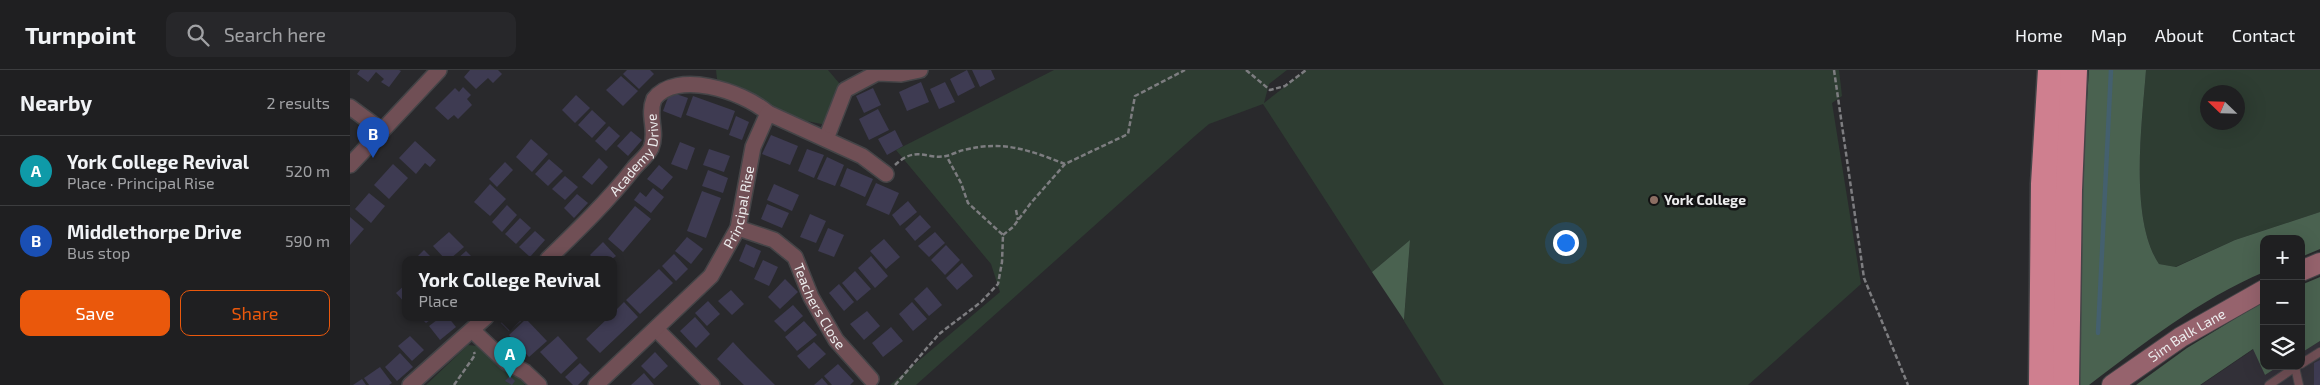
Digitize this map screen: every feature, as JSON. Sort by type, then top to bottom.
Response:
[{"type":"highway","points":[[2042,385],[2044,184],[2050,70]]},
{"type":"highway","points":[[2066,385],[2069,190],[2074,70]]},
{"type":"street","points":[[350,165],[439,70]]},
{"type":"street","points":[[826,138],[846,90],[877,73],[901,74],[920,70]]},
{"type":"street","name":"Academy Drive","points":[[551,256],[586,224],[650,148],[654,130],[650,116],[654,99],[665,84],[685,73],[718,79],[750,97],[768,113]]},
{"type":"street","points":[[350,107],[381,130]]},
{"type":"street","points":[[768,113],[862,156],[886,174]]},
{"type":"street","name":"Principal Rise","points":[[596,385],[711,276],[738,228],[753,147],[768,113]]},
{"type":"street","name":"Teachers Close","points":[[738,228],[774,240],[795,257],[811,297],[836,340],[871,379]]},
{"type":"street","points":[[2305,269],[2320,263]]},
{"type":"street","name":"Sim Balk Lane","points":[[2112,385],[2181,337],[2260,292]]},
{"type":"street","points":[[410,385],[482,321]]},
{"type":"street","points":[[656,329],[712,385]]},
{"type":"street","points":[[472,330],[506,362],[537,384]]},
{"type":"lane","points":[[2305,362],[2320,352]]},
{"type":"lane","points":[[2269,385],[2292,370]]},
{"type":"lane","points":[[2298,370],[2299,385]]},
{"type":"path","points":[[1002,235],[1013,228],[1065,164],[1128,134],[1135,96],[1185,70]]},
{"type":"path","points":[[1246,70],[1270,90],[1286,86],[1306,70]]},
{"type":"path","points":[[1834,70],[1864,278],[1908,385]]},
{"type":"path","points":[[886,174],[908,157],[921,154],[947,157],[964,150],[1007,146],[1026,149],[1065,164]]},
{"type":"path","points":[[895,385],[939,334],[981,302],[998,284],[1002,262],[1002,235],[968,203],[961,183],[947,157]]},
{"type":"path","points":[[1016,210],[1018,220]]},
{"type":"path","points":[[454,385],[474,354],[472,330]]},
{"type":"shaded area","points":[[2320,341],[2320,385],[2201,385],[2254,349],[2260,363],[2260,370],[2263,370],[2265,375],[2273,370],[2305,370],[2305,350]]},
{"type":"green space","points":[[716,70],[828,70],[845,90],[831,126],[768,113],[750,97],[717,79]]},
{"type":"green space","points":[[1054,70],[1287,70],[1269,84],[1264,103],[1306,70],[1839,70],[1842,96],[1832,103],[1861,284],[1748,385],[1444,385],[1404,321],[1410,240],[1372,272],[1263,104],[1209,124],[916,385],[890,385],[1000,292],[991,264],[896,150]]},
{"type":"green space","points":[[2089,70],[2146,70],[2140,143],[2141,197],[2144,222],[2150,245],[2159,264],[2176,267],[2235,240],[2320,212],[2320,249],[2305,255],[2305,235],[2260,235],[2260,274],[2217,295],[2173,323],[2089,385],[2080,385],[2080,208]]},
{"type":"green space","points":[[2146,70],[2320,70],[2320,212],[2235,240],[2175,267],[2159,264],[2150,245],[2144,222],[2141,197],[2140,143]]},
{"type":"green space","points":[[1410,240],[1404,320],[1372,272]]},
{"type":"green space","points":[[2320,277],[2320,341],[2305,350],[2305,325],[2305,283]]},
{"type":"green space","points":[[2260,303],[2260,364],[2253,349],[2200,385],[2136,385],[2187,348]]},
{"type":"green space","points":[[468,345],[478,346],[529,380],[524,385],[426,385]]},
{"type":"green space","points":[[2263,370],[2273,370],[2265,375]]},
{"type":"building","points":[[360,70],[401,71],[389,87],[381,82],[384,79],[376,72],[368,82],[357,74]]},
{"type":"building","points":[[470,70],[498,70],[502,74],[493,83],[488,78],[476,89],[464,77]]},
{"type":"building","points":[[627,70],[650,70],[654,74],[639,89],[623,74]]},
{"type":"building","points":[[967,70],[975,87],[958,96],[950,79]]},
{"type":"building","points":[[972,70],[991,70],[995,79],[980,87]]},
{"type":"building","points":[[621,76],[638,91],[623,106],[606,90]]},
{"type":"building","points":[[921,82],[929,102],[907,111],[899,92]]},
{"type":"building","points":[[945,82],[955,102],[939,109],[930,89]]},
{"type":"building","points":[[463,87],[471,95],[467,99],[472,105],[458,119],[454,115],[448,120],[435,108],[455,88],[459,92]]},
{"type":"building","points":[[873,88],[881,105],[864,113],[856,96]]},
{"type":"building","points":[[670,92],[688,98],[681,118],[663,111]]},
{"type":"building","points":[[576,95],[590,108],[575,123],[562,110]]},
{"type":"building","points":[[693,96],[735,111],[728,130],[686,115]]},
{"type":"building","points":[[878,109],[889,130],[869,140],[859,119]]},
{"type":"building","points":[[592,110],[606,123],[592,138],[578,125]]},
{"type":"building","points":[[736,116],[749,122],[742,140],[729,135]]},
{"type":"building","points":[[609,126],[620,136],[606,151],[595,141]]},
{"type":"building","points":[[895,130],[903,146],[887,155],[878,139]]},
{"type":"building","points":[[631,131],[642,140],[628,156],[617,146]]},
{"type":"building","points":[[771,135],[798,146],[790,165],[762,154]]},
{"type":"building","points":[[531,139],[548,154],[532,172],[516,157]]},
{"type":"building","points":[[415,141],[436,160],[430,167],[425,163],[416,174],[399,158]]},
{"type":"building","points":[[680,142],[695,148],[687,170],[671,164]]},
{"type":"building","points":[[709,149],[730,156],[724,172],[703,165]]},
{"type":"building","points":[[807,149],[824,155],[814,178],[798,171]]},
{"type":"building","points":[[827,157],[844,165],[835,186],[817,179]]},
{"type":"building","points":[[599,158],[608,167],[592,185],[582,177]]},
{"type":"building","points":[[549,159],[563,171],[548,186],[535,174]]},
{"type":"building","points":[[505,162],[513,170],[497,187],[489,179]]},
{"type":"building","points":[[393,164],[408,178],[389,199],[374,185]]},
{"type":"building","points":[[659,165],[673,177],[662,190],[647,179]]},
{"type":"building","points":[[847,168],[873,179],[865,197],[840,186]]},
{"type":"building","points":[[708,170],[728,178],[723,193],[702,186]]},
{"type":"building","points":[[565,176],[578,187],[565,200],[552,189]]},
{"type":"building","points":[[876,183],[899,193],[889,215],[866,205]]},
{"type":"building","points":[[490,184],[506,199],[490,216],[474,202]]},
{"type":"building","points":[[774,184],[799,195],[792,211],[767,200]]},
{"type":"building","points":[[653,188],[664,197],[651,213],[634,200],[640,192],[646,197]]},
{"type":"building","points":[[702,191],[721,198],[706,238],[687,231]]},
{"type":"building","points":[[369,193],[385,206],[371,223],[355,209]]},
{"type":"building","points":[[577,194],[588,203],[574,218],[564,208]]},
{"type":"building","points":[[908,201],[917,212],[900,226],[892,215]]},
{"type":"building","points":[[767,204],[789,213],[782,228],[761,219]]},
{"type":"building","points":[[507,205],[517,215],[502,232],[492,222]]},
{"type":"building","points":[[635,206],[651,219],[623,252],[608,239]]},
{"type":"building","points":[[810,214],[826,221],[816,243],[800,237]]},
{"type":"building","points":[[920,215],[931,227],[915,241],[905,229]]},
{"type":"building","points":[[350,217],[364,229],[350,245]]},
{"type":"building","points":[[520,218],[531,228],[516,244],[505,234]]},
{"type":"building","points":[[828,228],[844,235],[834,257],[818,251]]},
{"type":"building","points":[[535,231],[545,240],[531,256],[519,247]]},
{"type":"building","points":[[449,232],[464,247],[454,256],[442,256],[433,246]]},
{"type":"building","points":[[935,232],[945,243],[929,257],[918,246]]},
{"type":"building","points":[[687,237],[703,249],[691,264],[675,251]]},
{"type":"building","points":[[884,239],[900,257],[886,269],[870,251]]},
{"type":"building","points":[[603,242],[616,256],[591,256]]},
{"type":"building","points":[[746,244],[761,251],[754,268],[739,261]]},
{"type":"building","points":[[946,245],[960,260],[945,275],[931,260]]},
{"type":"building","points":[[424,250],[430,256],[418,256]]},
{"type":"building","points":[[466,251],[471,256],[460,256]]},
{"type":"building","points":[[674,254],[688,269],[676,281],[662,266]]},
{"type":"building","points":[[871,256],[888,276],[875,288],[858,268]]},
{"type":"building","points":[[763,260],[778,267],[769,286],[754,279]]},
{"type":"building","points":[[962,263],[973,276],[957,290],[946,278]]},
{"type":"building","points":[[659,269],[673,283],[640,314],[626,300]]},
{"type":"building","points":[[855,271],[871,289],[857,301],[842,283]]},
{"type":"building","points":[[785,279],[798,292],[780,309],[768,297]]},
{"type":"building","points":[[839,284],[854,302],[844,311],[829,293]]},
{"type":"building","points":[[927,287],[942,305],[929,316],[914,299]]},
{"type":"building","points":[[402,288],[402,300],[396,293]]},
{"type":"building","points":[[731,290],[744,304],[732,315],[718,301]]},
{"type":"building","points":[[708,301],[720,314],[707,326],[695,313]]},
{"type":"building","points":[[624,302],[638,317],[600,353],[586,339],[605,321],[617,321],[617,309]]},
{"type":"building","points":[[912,302],[927,319],[913,331],[899,314]]},
{"type":"building","points":[[793,305],[803,316],[785,332],[774,321]]},
{"type":"building","points":[[867,311],[880,326],[864,340],[850,324]]},
{"type":"building","points":[[695,317],[710,334],[696,348],[680,331]]},
{"type":"building","points":[[436,321],[451,321],[456,327],[440,340],[429,326]]},
{"type":"building","points":[[503,321],[521,321],[509,331],[501,323]]},
{"type":"building","points":[[524,321],[528,321],[547,341],[529,357],[509,335]]},
{"type":"building","points":[[804,321],[817,335],[797,351],[785,337]]},
{"type":"building","points":[[891,327],[903,341],[883,357],[872,343]]},
{"type":"building","points":[[410,336],[424,350],[412,361],[398,346]]},
{"type":"building","points":[[558,336],[578,358],[561,374],[540,352]]},
{"type":"building","points":[[733,342],[775,385],[744,385],[717,359]]},
{"type":"building","points":[[814,342],[826,354],[809,369],[797,356]]},
{"type":"building","points":[[655,352],[668,366],[654,379],[641,366]]},
{"type":"building","points":[[400,353],[413,367],[397,381],[385,367]]},
{"type":"building","points":[[2320,360],[2320,385],[2314,385],[2314,363]]},
{"type":"building","points":[[580,363],[590,373],[578,385],[573,385],[565,377]]},
{"type":"building","points":[[838,364],[854,381],[850,385],[832,385],[824,376]]},
{"type":"building","points":[[380,367],[392,383],[389,385],[369,385],[364,378]]},
{"type":"building","points":[[644,373],[654,385],[631,385]]},
{"type":"building","points":[[510,376],[515,381],[512,385],[505,381]]},
{"type":"building","points":[[822,378],[828,385],[814,385]]},
{"type":"building","points":[[362,379],[366,385],[353,385]]},
{"type":"waterway","points":[[2098,333],[2111,70]]},
{"type":"place","name":"Middlethorpe Drive","points":[[373,158]]},
{"type":"place","name":"York College","points":[[1654,200]]},
{"type":"place","name":"York College Revival","points":[[510,378]]}]
